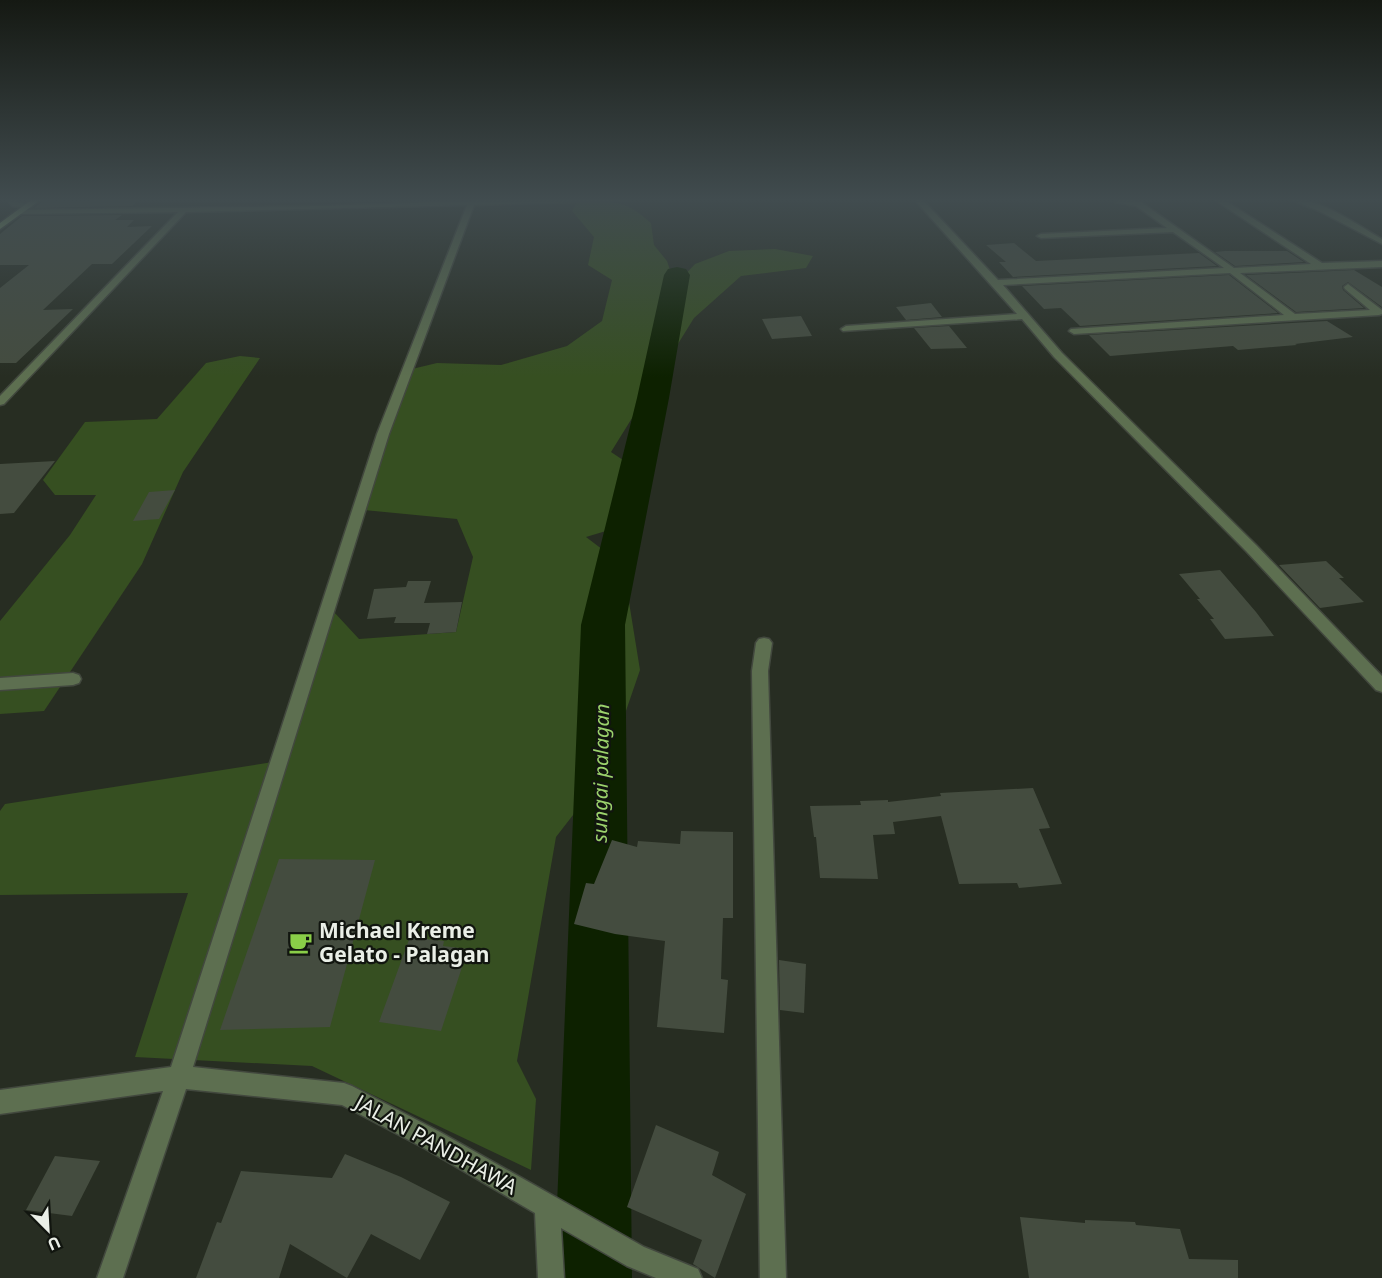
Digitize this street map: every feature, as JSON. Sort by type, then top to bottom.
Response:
[{"type":"street","points":[[0,402],[138,258]]},
{"type":"street","points":[[110,1278],[180,1077],[383,434],[450,258]]},
{"type":"street","points":[[972,258],[1066,364],[1251,548],[1382,687]]},
{"type":"street","points":[[1213,258],[1292,317]]},
{"type":"street","points":[[1307,258],[1320,266]]},
{"type":"street","points":[[996,283],[1230,269],[1382,264]]},
{"type":"street","points":[[1074,332],[1379,312],[1348,287]]},
{"type":"street","points":[[846,329],[1022,316]]},
{"type":"street","points":[[764,644],[760,671],[772,1278]]},
{"type":"street","points":[[0,684],[73,679]]},
{"type":"street","name":"JALAN PANDHAWA","points":[[0,1102],[180,1077],[344,1095],[432,1140],[636,1257],[689,1278]]},
{"type":"street","points":[[547,1207],[551,1278]]},
{"type":"green space","points":[[590,258],[664,258],[675,285],[695,264],[712,258],[812,258],[806,268],[741,276],[694,318],[611,452],[638,470],[636,522],[586,537],[623,565],[640,670],[604,775],[556,837],[517,1061],[536,1099],[531,1170],[312,1066],[135,1057],[188,893],[0,895],[0,811],[5,804],[273,762],[298,695],[334,612],[359,639],[456,632],[473,557],[457,519],[364,510],[412,369],[437,363],[501,365],[567,346],[602,321],[612,280],[588,265]]},
{"type":"green space","points":[[240,356],[260,358],[183,472],[142,564],[44,711],[0,714],[0,621],[70,535],[96,495],[55,495],[43,480],[85,422],[157,419],[206,363]]},
{"type":"building","points":[[0,258],[119,258],[112,264],[92,264],[43,310],[73,309],[16,363],[0,363],[0,288],[29,265],[0,265]]},
{"type":"building","points":[[1001,258],[1032,258],[1036,261],[1104,258],[1205,258],[1217,266],[1013,277],[999,262],[1006,262]]},
{"type":"building","points":[[1223,258],[1297,258],[1304,262],[1235,266]]},
{"type":"building","points":[[1354,270],[1382,287],[1382,307],[1348,282],[1342,286],[1343,290],[1364,308],[1296,312],[1246,275]]},
{"type":"building","points":[[1229,275],[1278,313],[1080,326],[1061,308],[1044,309],[1022,286]]},
{"type":"building","points":[[931,303],[942,317],[906,320],[896,307]]},
{"type":"building","points":[[801,316],[812,336],[772,339],[762,319]]},
{"type":"building","points":[[1327,321],[1353,337],[1238,350],[1233,346],[1110,356],[1089,335]]},
{"type":"building","points":[[949,326],[967,348],[931,349],[914,328]]},
{"type":"building","points":[[55,461],[14,513],[0,514],[0,464]]},
{"type":"building","points":[[175,490],[159,519],[133,521],[149,492]]},
{"type":"building","points":[[1326,561],[1344,578],[1339,578],[1364,602],[1320,608],[1279,565]]},
{"type":"building","points":[[1220,570],[1274,636],[1225,639],[1210,619],[1214,619],[1197,599],[1200,599],[1179,574]]},
{"type":"building","points":[[408,581],[431,581],[424,603],[462,602],[456,632],[427,634],[430,623],[394,623],[396,617],[367,619],[374,589],[406,587]]},
{"type":"building","points":[[1033,788],[1050,828],[1039,829],[1062,884],[1019,888],[1017,883],[959,884],[941,816],[893,822],[895,834],[873,835],[878,879],[820,878],[810,806],[861,805],[860,801],[888,800],[888,802],[941,796],[940,793]]},
{"type":"building","points":[[681,831],[733,832],[733,918],[723,918],[721,979],[728,980],[724,1033],[657,1027],[665,941],[615,934],[574,924],[586,883],[594,884],[612,840],[637,847],[638,841],[680,844]]},
{"type":"building","name":"Michael Kreme Gelato - Palagan","points":[[279,859],[375,860],[330,1027],[220,1030]]},
{"type":"building","points":[[410,937],[444,941],[443,946],[468,949],[441,1031],[379,1022]]},
{"type":"building","points":[[779,960],[806,964],[804,1013],[780,1010]]},
{"type":"building","points":[[656,1125],[719,1152],[712,1175],[746,1194],[715,1278],[693,1264],[702,1240],[627,1207]]},
{"type":"building","points":[[345,1154],[401,1177],[450,1202],[420,1260],[371,1234],[347,1278],[290,1244],[279,1278],[196,1278],[217,1222],[221,1223],[241,1171],[332,1178]]},
{"type":"building","points":[[55,1156],[100,1161],[72,1216],[26,1210]]},
{"type":"building","points":[[1020,1217],[1085,1223],[1085,1220],[1135,1222],[1136,1225],[1180,1229],[1189,1259],[1238,1260],[1238,1278],[1029,1278]]},
{"type":"waterway","name":"sungai palagan","points":[[593,1278],[603,625],[653,398],[677,275]]},
{"type":"place","name":"Michael Kreme Gelato - Palagan","points":[[301,943]]}]
